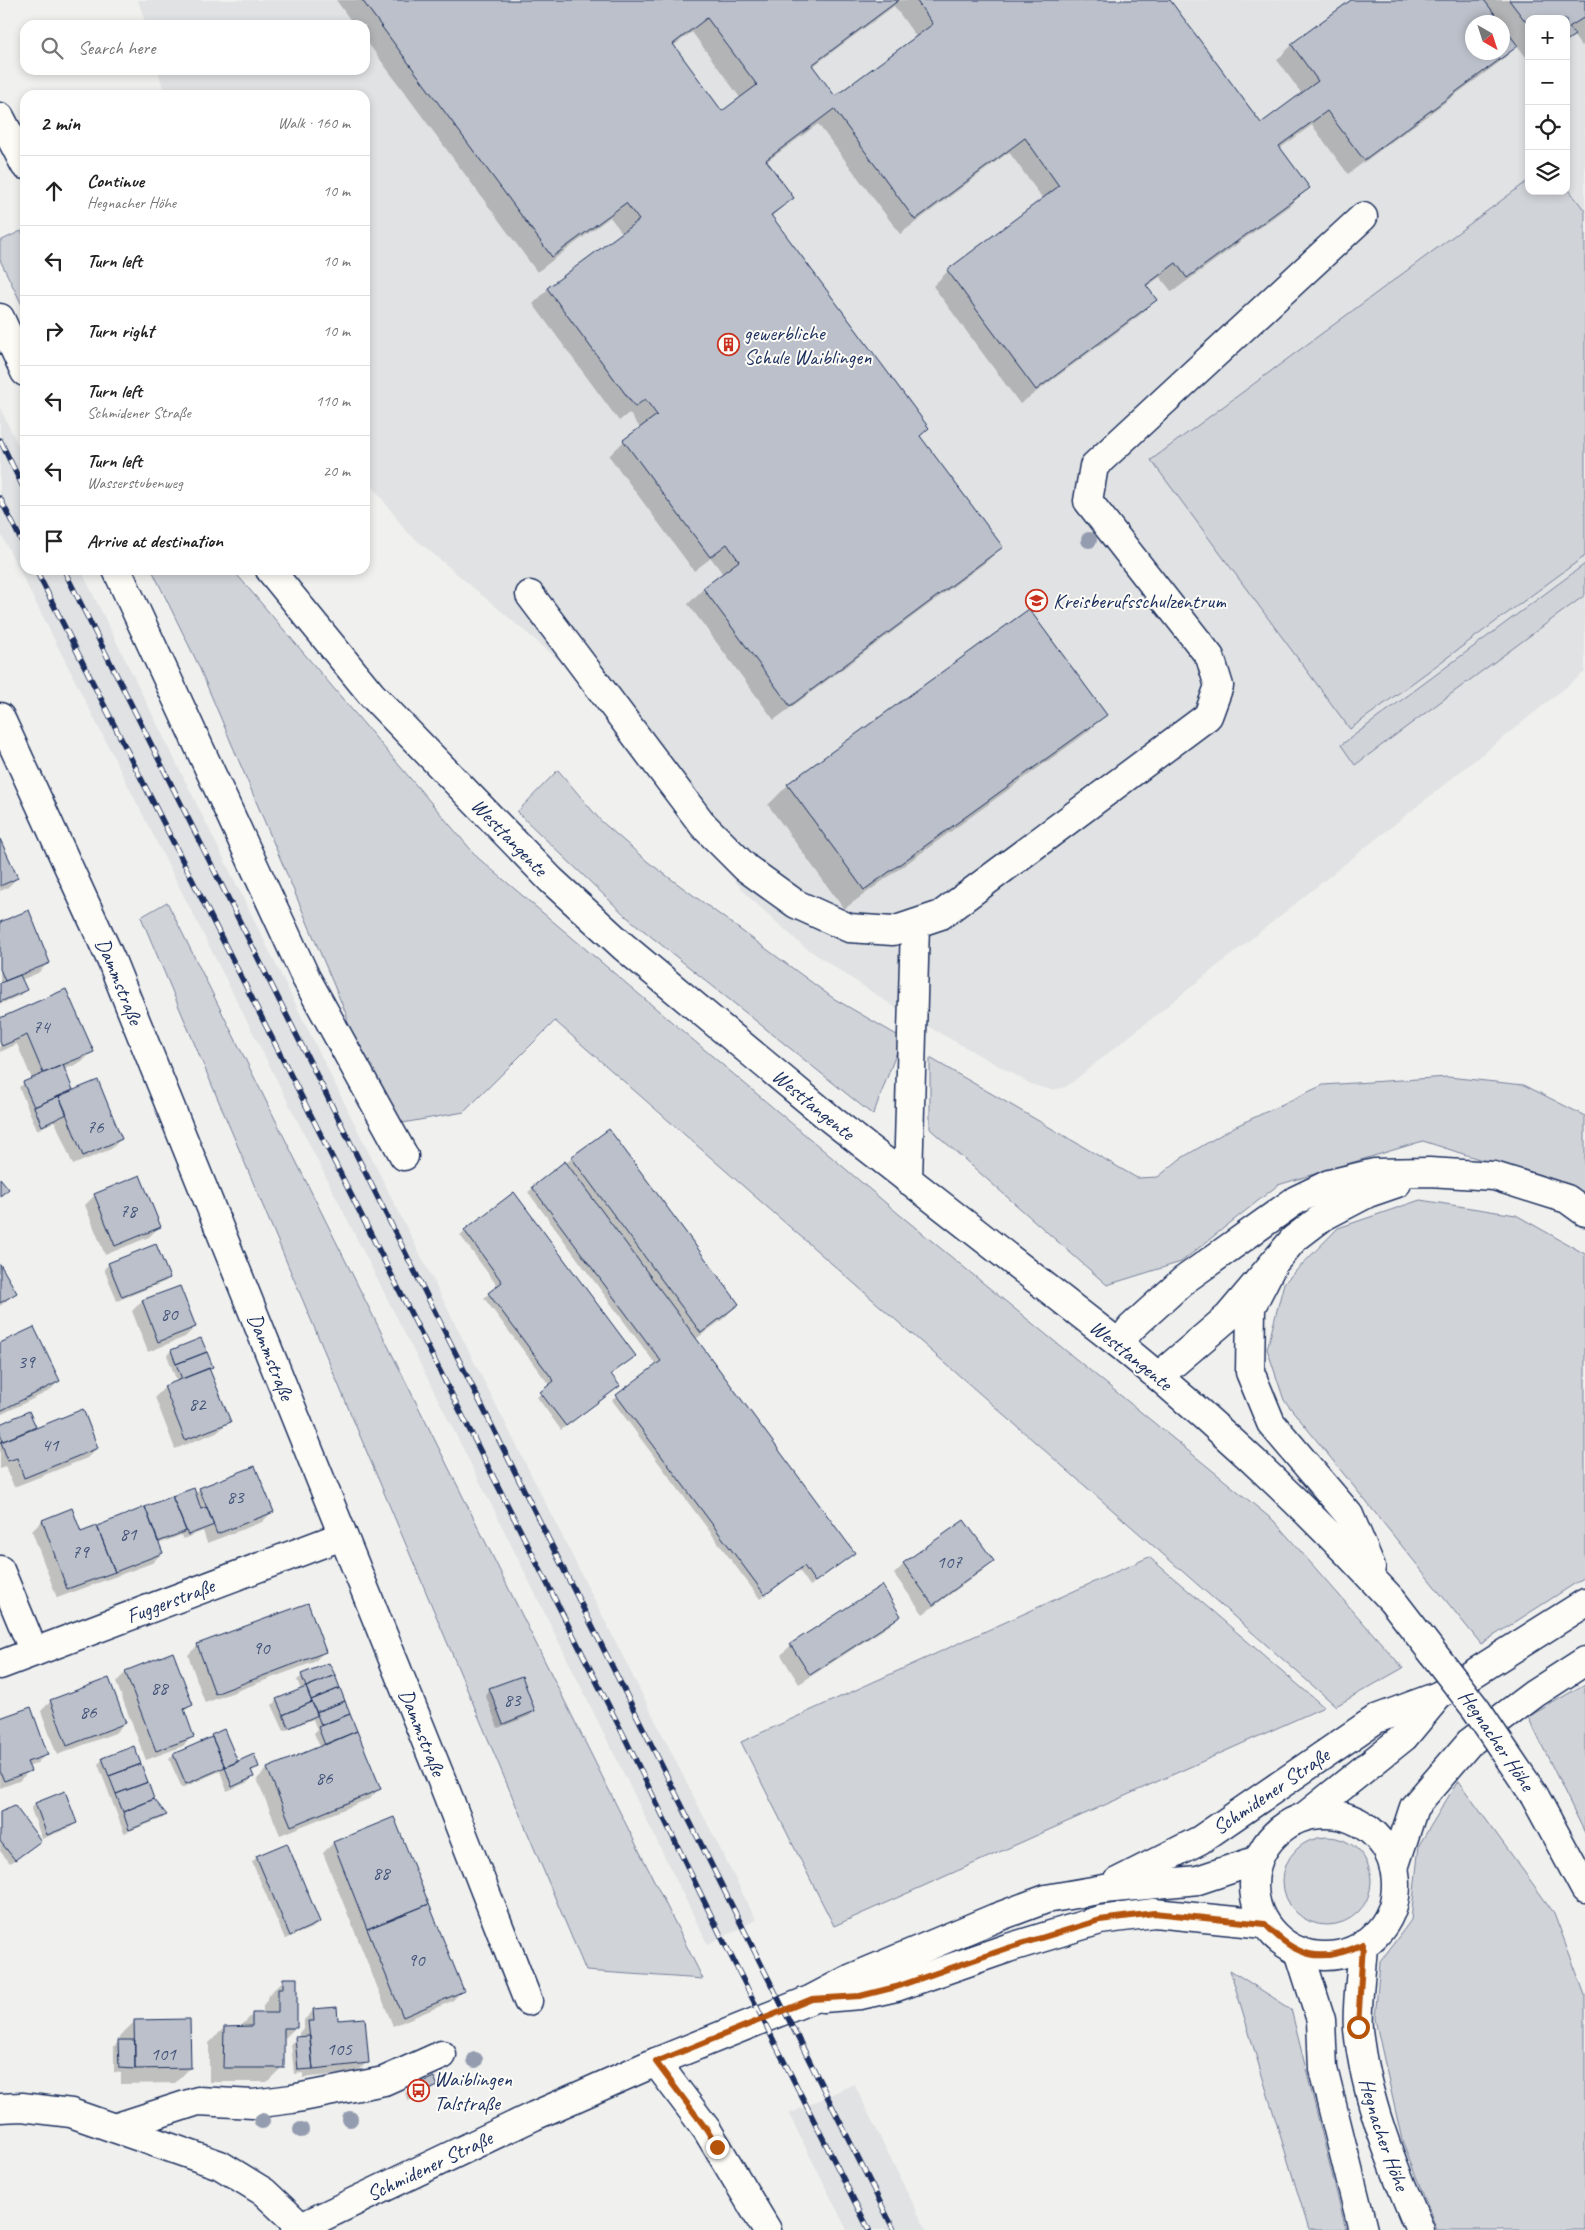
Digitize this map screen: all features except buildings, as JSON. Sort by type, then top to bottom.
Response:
[{"type":"street","points":[[0,117],[20,155]]},
{"type":"street","points":[[530,594],[703,825],[746,868],[796,904],[849,928],[893,931],[941,915],[1208,716],[1219,686],[1210,657],[1088,501],[1094,466],[1363,218]]},
{"type":"street","points":[[0,318],[20,361]]},
{"type":"street","points":[[119,575],[306,978],[404,1156]]},
{"type":"street","name":"Westtangente","points":[[274,575],[372,695],[552,880],[632,953],[832,1120],[1159,1376],[1334,1538],[1386,1594]]},
{"type":"street","name":"Dammstraße","points":[[0,717],[112,962],[444,1786],[528,2001]]},
{"type":"street","points":[[908,1180],[915,924]]},
{"type":"street","points":[[1159,1376],[1228,1317],[1294,1239],[1324,1216],[1368,1193],[1429,1172]]},
{"type":"street","points":[[1119,1344],[1131,1328],[1184,1280],[1296,1200],[1330,1184],[1374,1173],[1429,1172],[1494,1176],[1567,1199],[1585,1212]]},
{"type":"street","points":[[1273,1264],[1251,1308],[1250,1372],[1271,1423],[1349,1516],[1386,1594]]},
{"type":"street","name":"Fuggerstraße","points":[[0,1665],[342,1536]]},
{"type":"street","points":[[0,1570],[34,1652]]},
{"type":"street","name":"Hegnacher Höhe","points":[[1386,1594],[1476,1710],[1534,1795],[1585,1889]]},
{"type":"street","name":"Schmidener Straße","points":[[1104,1889],[1200,1840],[1376,1719],[1438,1696],[1585,1603]]},
{"type":"street","points":[[1394,1868],[1414,1807],[1469,1743],[1534,1694],[1585,1662]]},
{"type":"street","name":"Schmidener Straße","points":[[1304,1817],[1404,1737],[1438,1696]]},
{"type":"street","points":[[1327,1814],[1349,1818],[1370,1830],[1385,1847],[1394,1868],[1396,1890],[1391,1911],[1380,1930],[1363,1944],[1343,1954],[1320,1956],[1299,1951],[1280,1940],[1265,1924],[1256,1904],[1253,1882],[1258,1860],[1268,1841],[1284,1826],[1304,1817],[1327,1814]]},
{"type":"street","name":"Schmidener Straße","points":[[0,2108],[22,2107],[72,2113],[220,2166],[264,2192],[298,2228],[526,2120],[656,2062],[812,1999],[852,1978],[995,1918],[1046,1899],[1104,1889],[1198,1880],[1258,1860]]},
{"type":"street","name":"Schmidener Straße","points":[[812,1999],[860,1996],[896,1987],[1008,1948],[1100,1920],[1154,1913],[1265,1924]]},
{"type":"street","name":"Hegnacher Höhe","points":[[1363,1944],[1358,2027],[1366,2075],[1378,2119],[1406,2198],[1420,2230]]},
{"type":"street","name":"Hegnacher Höhe","points":[[1299,1951],[1321,2020],[1323,2069],[1363,2230]]},
{"type":"street","points":[[114,2128],[198,2101],[263,2103],[384,2081],[442,2055]]},
{"type":"street","points":[[656,2062],[707,2130],[767,2230]]},
{"type":"shaded area","name":"Kreisberufsschulzentrum","points":[[138,0],[1585,0],[1585,672],[1066,1087],[1052,1090],[1033,1085],[902,1012],[803,946],[750,898],[697,838],[572,671],[406,531],[370,483],[370,90],[164,90],[159,75],[370,75],[370,20],[144,20]]},
{"type":"shaded area","points":[[1525,183],[1525,195],[1570,195],[1570,191],[1585,211],[1585,556],[1350,729],[1151,460]]},
{"type":"shaded area","points":[[20,231],[20,301],[0,260],[0,241]]},
{"type":"shaded area","points":[[0,408],[20,449],[20,572],[0,532]]},
{"type":"shaded area","points":[[1585,564],[1585,595],[1355,765],[1341,745]]},
{"type":"shaded area","points":[[22,575],[83,575],[375,1165],[756,1920],[708,1945],[497,1516]]},
{"type":"shaded area","points":[[154,575],[237,575],[478,858],[900,1215],[1274,1521],[1403,1668],[1336,1706],[555,1021],[464,1112],[397,1124],[347,1024],[347,1016],[197,662]]},
{"type":"shaded area","points":[[558,770],[601,821],[648,862],[833,998],[902,1038],[873,1115],[628,918],[517,812]]},
{"type":"shaded area","points":[[167,902],[703,1979],[586,1971],[141,917]]},
{"type":"shaded area","points":[[930,1058],[1137,1178],[1158,1177],[1180,1159],[1234,1127],[1323,1085],[1448,1077],[1524,1085],[1585,1116],[1585,1193],[1423,1141],[1278,1185],[1181,1262],[1107,1285],[930,1129]]},
{"type":"shaded area","points":[[1420,1200],[1516,1215],[1585,1254],[1585,1577],[1481,1644],[1284,1400],[1267,1349],[1284,1283],[1338,1228]]},
{"type":"shaded area","points":[[1149,1557],[1324,1707],[834,1926],[741,1742]]},
{"type":"shaded area","points":[[1585,1684],[1585,1833],[1528,1717]]},
{"type":"shaded area","points":[[1458,1781],[1554,1913],[1585,1995],[1585,2230],[1437,2230],[1402,2140],[1375,2019],[1380,1962],[1411,1920],[1419,1845]]},
{"type":"shaded area","points":[[1327,1837],[1344,1840],[1358,1850],[1368,1864],[1371,1881],[1368,1898],[1358,1912],[1344,1922],[1327,1925],[1310,1922],[1296,1912],[1286,1898],[1283,1881],[1286,1864],[1296,1850],[1310,1840]]},
{"type":"shaded area","points":[[1230,1970],[1291,2009],[1346,2230],[1309,2230]]},
{"type":"shaded area","points":[[854,2084],[926,2230],[847,2230],[789,2114]]},
{"type":"railway","points":[[0,440],[20,481]]},
{"type":"railway","points":[[0,498],[20,538]]},
{"type":"railway","points":[[39,575],[623,1734],[723,1940],[869,2230]]},
{"type":"railway","points":[[66,575],[894,2230]]},
{"type":"place","name":"gewerbliche Schule Waiblingen","points":[[728,345]]},
{"type":"place","name":"Kreisberufsschulzentrum","points":[[1037,601]]},
{"type":"place","name":"Waiblingen Talstraße","points":[[418,2091]]},
{"type":"route","points":[[717,2147],[707,2130],[656,2062],[812,1999],[860,1996],[896,1987],[1008,1948],[1100,1920],[1154,1913],[1265,1924],[1280,1940],[1299,1951],[1320,1956],[1343,1954],[1363,1944],[1358,2027]]}]
